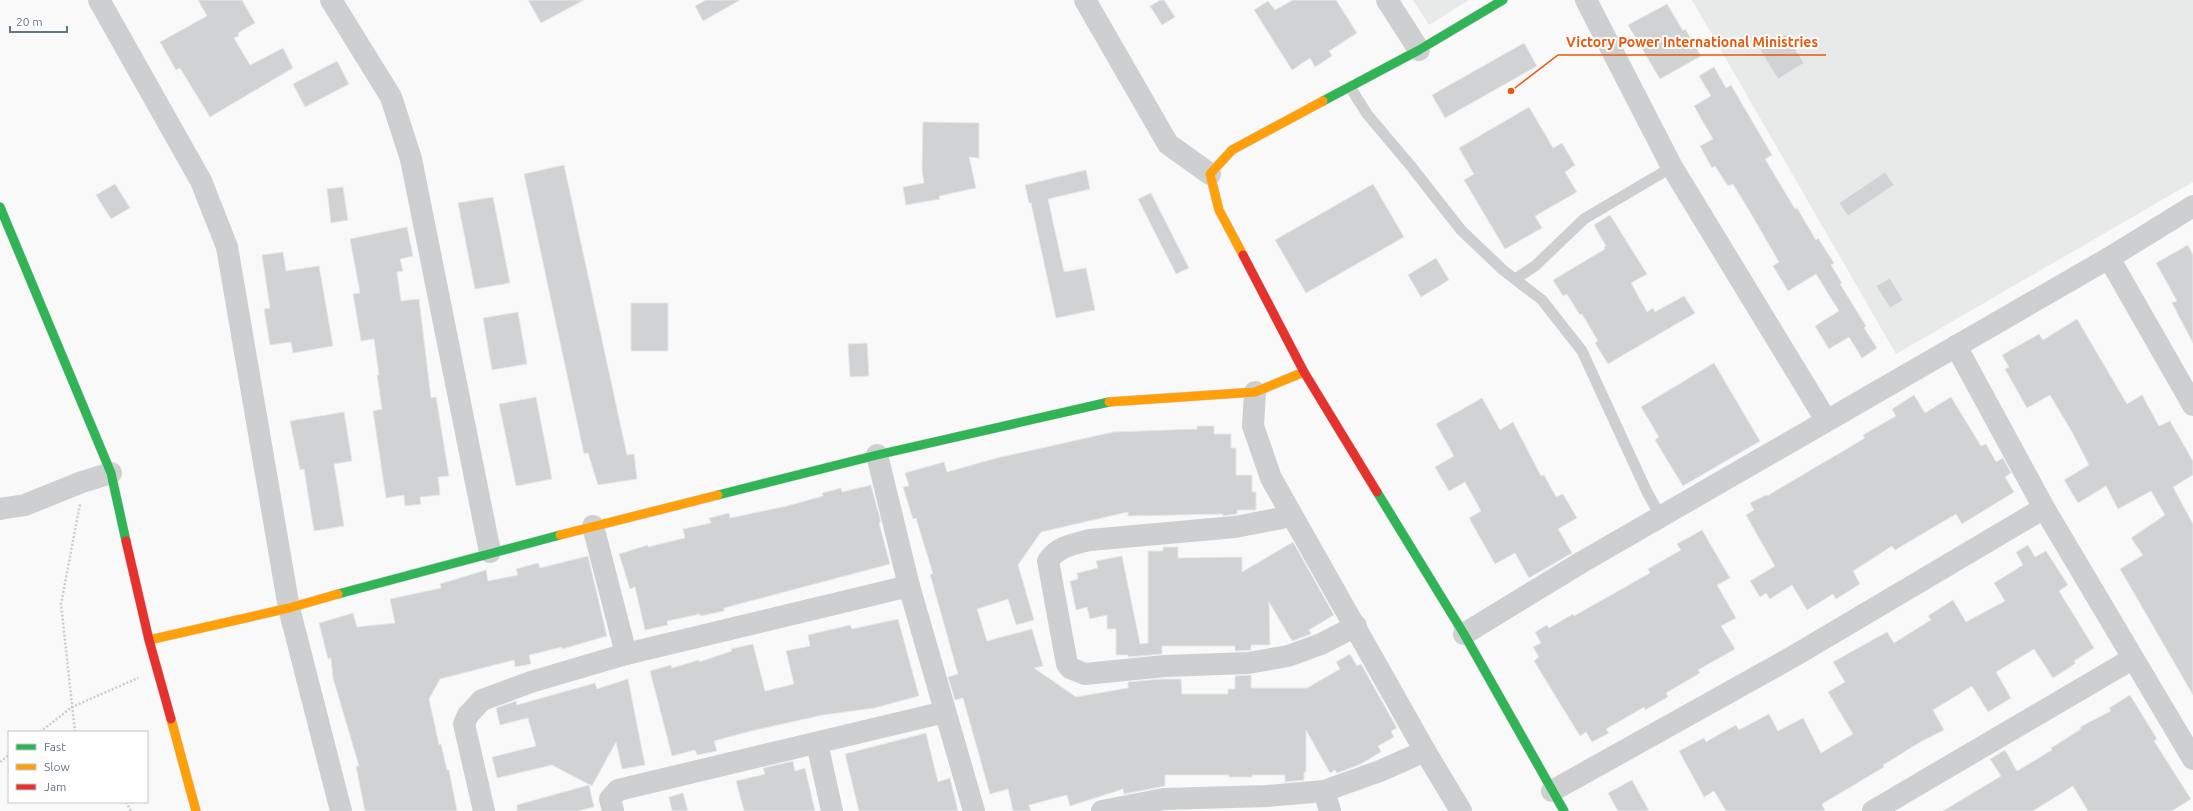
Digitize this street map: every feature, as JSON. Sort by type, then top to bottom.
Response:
[{"type":"street","points":[[99,0],[201,181],[226,247],[288,608],[341,811]]},
{"type":"street","points":[[331,0],[391,98],[411,159],[490,552]]},
{"type":"street","points":[[1085,0],[1168,144],[1210,174],[1219,210],[1304,372],[1464,634],[1564,811]]},
{"type":"street","points":[[1387,0],[1419,50]]},
{"type":"street","points":[[1210,174],[1232,150],[1419,50],[1503,0]]},
{"type":"street","points":[[1586,0],[1672,167],[1826,420]]},
{"type":"street","points":[[1464,634],[1582,562],[2109,258],[2193,206]]},
{"type":"street","points":[[0,207],[111,473],[149,640],[196,811]]},
{"type":"street","points":[[2109,258],[2193,405]]},
{"type":"street","points":[[1956,346],[2044,508],[2132,659],[2193,759]]},
{"type":"street","points":[[149,640],[288,608],[490,552],[877,455],[1109,402],[1255,392],[1304,372]]},
{"type":"street","points":[[1255,392],[1252,414],[1256,437],[1271,478],[1290,514],[1356,626],[1425,751],[1461,811]]},
{"type":"street","points":[[877,455],[909,586],[974,811]]},
{"type":"street","points":[[0,509],[25,505],[82,482],[111,473]]},
{"type":"street","points":[[1552,791],[1794,656],[2044,508]]},
{"type":"street","points":[[1290,514],[1282,518],[1235,527],[1090,540],[1067,546],[1053,554],[1048,561],[1067,664],[1070,668],[1085,674],[1165,666],[1248,663],[1288,656],[1321,644],[1356,626]]},
{"type":"street","points":[[593,526],[626,654]]},
{"type":"street","points":[[484,811],[464,724],[468,715],[475,706],[492,696],[626,654],[909,586]]},
{"type":"street","points":[[1873,811],[2132,659]]},
{"type":"street","points":[[613,811],[610,800],[618,790],[945,712]]},
{"type":"street","points":[[817,743],[832,811]]},
{"type":"street","points":[[1102,811],[1164,799],[1194,804],[1267,796],[1327,801],[1380,771],[1425,751]]},
{"type":"lane","points":[[1350,87],[1367,114],[1410,164],[1461,230],[1515,279],[1542,300],[1582,351],[1647,492],[1661,517]]},
{"type":"lane","points":[[1515,279],[1535,266],[1584,218],[1672,167]]},
{"type":"path","points":[[75,731],[61,604],[78,517],[82,482]]},
{"type":"path","points":[[41,731],[72,707],[157,669]]},
{"type":"path","points":[[0,762],[8,756]]},
{"type":"shaded area","points":[[1413,0],[1469,0],[1429,25]]},
{"type":"shaded area","points":[[1692,0],[2193,0],[2193,182],[1896,354]]},
{"type":"building","points":[[198,0],[242,0],[255,23],[238,33],[239,36],[234,38],[250,65],[283,48],[293,68],[210,117],[180,68],[176,70],[160,42],[207,16]]},
{"type":"building","points":[[528,0],[584,0],[541,23]]},
{"type":"building","points":[[706,0],[740,0],[703,21],[695,6]]},
{"type":"building","points":[[1160,0],[1164,0],[1175,17],[1162,25],[1150,6]]},
{"type":"building","points":[[1293,0],[1336,0],[1357,33],[1329,51],[1332,56],[1315,67],[1310,58],[1292,70],[1254,10],[1268,1],[1275,10]]},
{"type":"building","points":[[1667,4],[1683,31],[1685,29],[1701,56],[1660,79],[1628,25]]},
{"type":"building","points":[[1786,34],[1804,63],[1778,79],[1760,50]]},
{"type":"building","points":[[1524,43],[1537,66],[1445,118],[1432,95]]},
{"type":"building","points":[[337,61],[349,84],[305,107],[293,84]]},
{"type":"building","points":[[1714,67],[1726,88],[1731,85],[1772,155],[1765,159],[1795,209],[1797,208],[1816,240],[1818,238],[1834,263],[1831,265],[1842,283],[1840,284],[1866,326],[1864,328],[1877,348],[1862,358],[1849,337],[1829,349],[1815,326],[1839,311],[1816,274],[1788,291],[1773,266],[1779,262],[1733,184],[1728,186],[1715,166],[1712,168],[1700,146],[1713,139],[1694,106],[1711,96],[1699,76]]},
{"type":"building","points":[[1529,107],[1553,148],[1562,143],[1575,165],[1565,172],[1577,192],[1535,216],[1542,228],[1505,249],[1464,180],[1474,174],[1459,148]]},
{"type":"building","points":[[923,122],[979,123],[979,158],[969,157],[976,188],[939,196],[940,199],[906,205],[903,187],[924,183],[922,171]]},
{"type":"building","points":[[564,165],[627,455],[634,454],[637,479],[598,485],[588,453],[584,454],[524,174]]},
{"type":"building","points":[[1086,170],[1090,189],[1048,199],[1064,272],[1086,268],[1095,310],[1056,318],[1031,203],[1029,203],[1025,185]]},
{"type":"building","points":[[1885,172],[1894,185],[1848,216],[1839,203]]},
{"type":"building","points":[[115,184],[130,208],[111,219],[96,195]]},
{"type":"building","points":[[1373,184],[1404,237],[1306,293],[1275,240]]},
{"type":"building","points":[[343,187],[348,220],[331,223],[327,189]]},
{"type":"building","points":[[1151,193],[1189,268],[1176,274],[1138,199]]},
{"type":"building","points":[[493,197],[510,283],[475,289],[458,203]]},
{"type":"building","points":[[1610,215],[1647,274],[1631,283],[1647,312],[1653,308],[1655,312],[1684,296],[1695,313],[1608,364],[1595,343],[1598,341],[1582,314],[1580,315],[1567,294],[1563,296],[1553,280],[1605,249],[1604,247],[1606,246],[1594,225]]},
{"type":"building","points":[[407,227],[413,256],[400,259],[403,271],[397,272],[401,301],[419,299],[431,398],[436,397],[449,476],[438,477],[440,495],[420,497],[421,504],[405,506],[404,495],[386,498],[373,411],[382,409],[374,339],[361,341],[353,294],[360,293],[350,239]]},
{"type":"building","points":[[2188,245],[2193,255],[2193,343],[2172,303],[2177,301],[2156,263]]},
{"type":"building","points":[[283,252],[286,271],[319,266],[333,346],[293,353],[291,342],[270,345],[264,309],[270,308],[262,255]]},
{"type":"building","points":[[1436,258],[1449,280],[1421,297],[1408,275]]},
{"type":"building","points":[[1890,278],[1903,300],[1890,308],[1876,286]]},
{"type":"building","points":[[631,303],[668,303],[668,351],[631,351]]},
{"type":"building","points":[[518,312],[527,364],[492,370],[483,318]]},
{"type":"building","points":[[2077,319],[2127,404],[2142,395],[2159,426],[2170,421],[2193,461],[2193,475],[2173,487],[2193,524],[2193,695],[2120,569],[2143,555],[2131,538],[2165,515],[2151,491],[2118,509],[2106,486],[2078,503],[2064,480],[2089,465],[2072,432],[2050,395],[2027,408],[2005,369],[2009,367],[2002,355],[2039,334],[2043,340]]},
{"type":"building","points":[[867,343],[869,376],[850,377],[848,344]]},
{"type":"building","points":[[1714,363],[1760,441],[1683,486],[1655,440],[1659,437],[1641,407]]},
{"type":"building","points":[[1914,395],[1925,413],[1951,397],[1981,446],[1986,444],[1996,462],[2003,458],[2011,473],[2005,477],[2014,492],[1962,524],[1956,514],[1895,550],[1892,546],[1853,571],[1860,584],[1836,599],[1833,594],[1807,610],[1792,585],[1770,599],[1766,593],[1760,597],[1750,581],[1775,566],[1746,515],[1754,510],[1750,503],[1766,495],[1767,496],[1865,438],[1863,435],[1896,416],[1892,409]]},
{"type":"building","points":[[536,397],[552,479],[516,486],[499,404]]},
{"type":"building","points":[[1482,398],[1500,430],[1513,422],[1541,476],[1544,475],[1556,497],[1563,494],[1577,518],[1558,529],[1572,553],[1529,578],[1515,553],[1495,564],[1469,518],[1481,511],[1465,482],[1449,491],[1435,467],[1454,456],[1436,424]]},
{"type":"building","points":[[344,412],[352,461],[334,464],[344,526],[314,531],[304,469],[300,470],[290,421]]},
{"type":"building","points":[[1197,426],[1214,426],[1214,434],[1231,434],[1231,448],[1236,448],[1236,475],[1252,475],[1252,492],[1256,492],[1256,510],[1237,510],[1237,514],[1223,516],[1223,514],[1128,516],[1128,512],[1041,532],[1018,565],[1034,620],[1016,625],[1008,599],[977,609],[987,641],[1032,629],[1043,666],[1034,668],[1076,697],[1128,688],[1128,682],[1162,679],[1181,679],[1182,694],[1228,694],[1228,689],[1235,689],[1235,676],[1251,675],[1251,688],[1307,688],[1340,669],[1336,662],[1350,654],[1357,666],[1361,664],[1397,728],[1391,731],[1394,737],[1378,746],[1381,752],[1359,765],[1337,773],[1335,770],[1330,773],[1306,730],[1306,772],[1304,772],[1304,780],[1285,782],[1285,775],[1229,777],[1229,775],[1165,775],[1165,786],[1124,794],[1123,789],[1070,806],[1067,795],[1029,805],[1031,811],[1013,811],[1008,789],[990,794],[963,698],[955,700],[948,677],[958,674],[930,574],[933,574],[916,518],[913,519],[903,487],[909,486],[905,473],[944,462],[947,472],[997,458],[1113,432],[1197,429]]},
{"type":"building","points":[[871,485],[890,564],[724,608],[724,611],[667,621],[668,625],[645,630],[635,587],[630,589],[619,554],[648,545],[648,547],[685,538],[683,529],[711,523],[709,518],[729,513],[730,518],[787,506],[823,496],[822,493],[841,488],[842,492]]},
{"type":"building","points":[[1702,530],[1730,578],[1717,585],[1736,618],[1721,626],[1735,649],[1698,670],[1700,673],[1666,693],[1668,697],[1645,710],[1644,707],[1606,729],[1609,733],[1592,742],[1586,732],[1580,736],[1534,661],[1539,657],[1533,647],[1541,643],[1535,632],[1547,625],[1549,628],[1573,614],[1574,616],[1650,573],[1648,569],[1681,550],[1677,544]]},
{"type":"building","points":[[1293,542],[1334,615],[1309,630],[1311,634],[1292,641],[1269,602],[1270,645],[1251,645],[1251,650],[1235,651],[1235,646],[1162,646],[1162,654],[1128,657],[1128,655],[1116,655],[1116,629],[1107,629],[1107,615],[1090,619],[1087,607],[1076,610],[1070,581],[1078,579],[1077,573],[1098,568],[1096,561],[1122,556],[1140,644],[1148,643],[1148,551],[1163,551],[1163,547],[1178,547],[1178,558],[1242,557],[1242,572]]},
{"type":"building","points":[[2028,545],[2035,557],[2046,551],[2068,585],[2059,591],[2094,648],[2074,661],[2076,663],[2053,678],[2034,649],[1996,672],[2011,698],[1988,712],[1972,686],[1933,710],[1944,730],[1922,741],[1883,765],[1884,767],[1822,804],[1825,811],[1726,811],[1714,791],[1704,797],[1679,751],[1704,738],[1706,742],[1736,725],[1739,730],[1769,714],[1778,731],[1803,718],[1821,753],[1853,734],[1828,692],[1845,682],[1833,662],[1887,632],[1894,643],[1931,620],[1928,616],[1953,600],[1966,622],[2005,601],[1994,583],[2023,565],[2016,552]]},
{"type":"building","points":[[588,556],[607,636],[562,649],[562,647],[529,655],[531,664],[515,667],[514,660],[440,679],[429,699],[439,745],[441,744],[447,770],[449,770],[457,811],[365,811],[356,766],[359,766],[333,678],[331,658],[328,659],[319,623],[353,613],[357,627],[395,623],[390,599],[441,588],[440,584],[486,570],[488,581],[518,575],[516,569],[538,563],[540,568]]},
{"type":"building","points":[[898,619],[919,696],[874,708],[823,715],[714,741],[717,751],[697,755],[695,750],[672,756],[650,671],[671,665],[672,668],[699,660],[699,662],[732,651],[731,649],[753,644],[765,691],[794,684],[786,651],[810,646],[808,635],[850,625],[852,629]]},
{"type":"building","points":[[628,679],[645,765],[622,769],[616,742],[592,786],[552,765],[497,778],[492,757],[536,746],[528,718],[500,725],[496,708],[516,701],[517,705],[595,683],[597,689]]},
{"type":"building","points":[[2130,695],[2157,739],[2154,741],[2191,799],[2172,811],[2088,811],[2073,786],[2033,811],[1943,811],[2001,776],[1990,759],[2005,750],[2017,771],[2052,750],[2051,748],[2081,729],[2080,727],[2111,711],[2109,708]]},
{"type":"building","points":[[926,733],[938,782],[950,778],[958,811],[859,811],[845,754]]},
{"type":"building","points":[[793,761],[795,771],[805,768],[815,811],[744,811],[736,781],[765,774],[763,768]]},
{"type":"building","points":[[1632,780],[1649,811],[1618,811],[1608,793]]},
{"type":"building","points":[[589,785],[594,807],[578,811],[517,811],[517,805]]},
{"type":"building","points":[[683,793],[688,811],[672,811],[669,797]]},
{"type":"traffic: fast","points":[[1323,101],[1419,50],[1503,0]]},
{"type":"traffic: fast","points":[[0,207],[111,473],[126,541]]},
{"type":"traffic: fast","points":[[718,495],[877,455],[1109,402]]},
{"type":"traffic: fast","points":[[1377,492],[1464,634],[1564,811]]},
{"type":"traffic: fast","points":[[338,594],[560,535]]},
{"type":"traffic: slow","points":[[1243,255],[1219,210],[1210,174],[1232,150],[1323,101]]},
{"type":"traffic: slow","points":[[1109,402],[1255,392],[1304,372]]},
{"type":"traffic: slow","points":[[560,535],[718,495]]},
{"type":"traffic: slow","points":[[149,640],[289,608],[338,594]]},
{"type":"traffic: slow","points":[[171,719],[196,811]]},
{"type":"traffic: jam","points":[[1243,255],[1304,372],[1377,492]]},
{"type":"traffic: jam","points":[[126,541],[149,640],[171,719]]},
{"type":"place","name":"Victory Power International Ministries","points":[[1511,91]]}]
